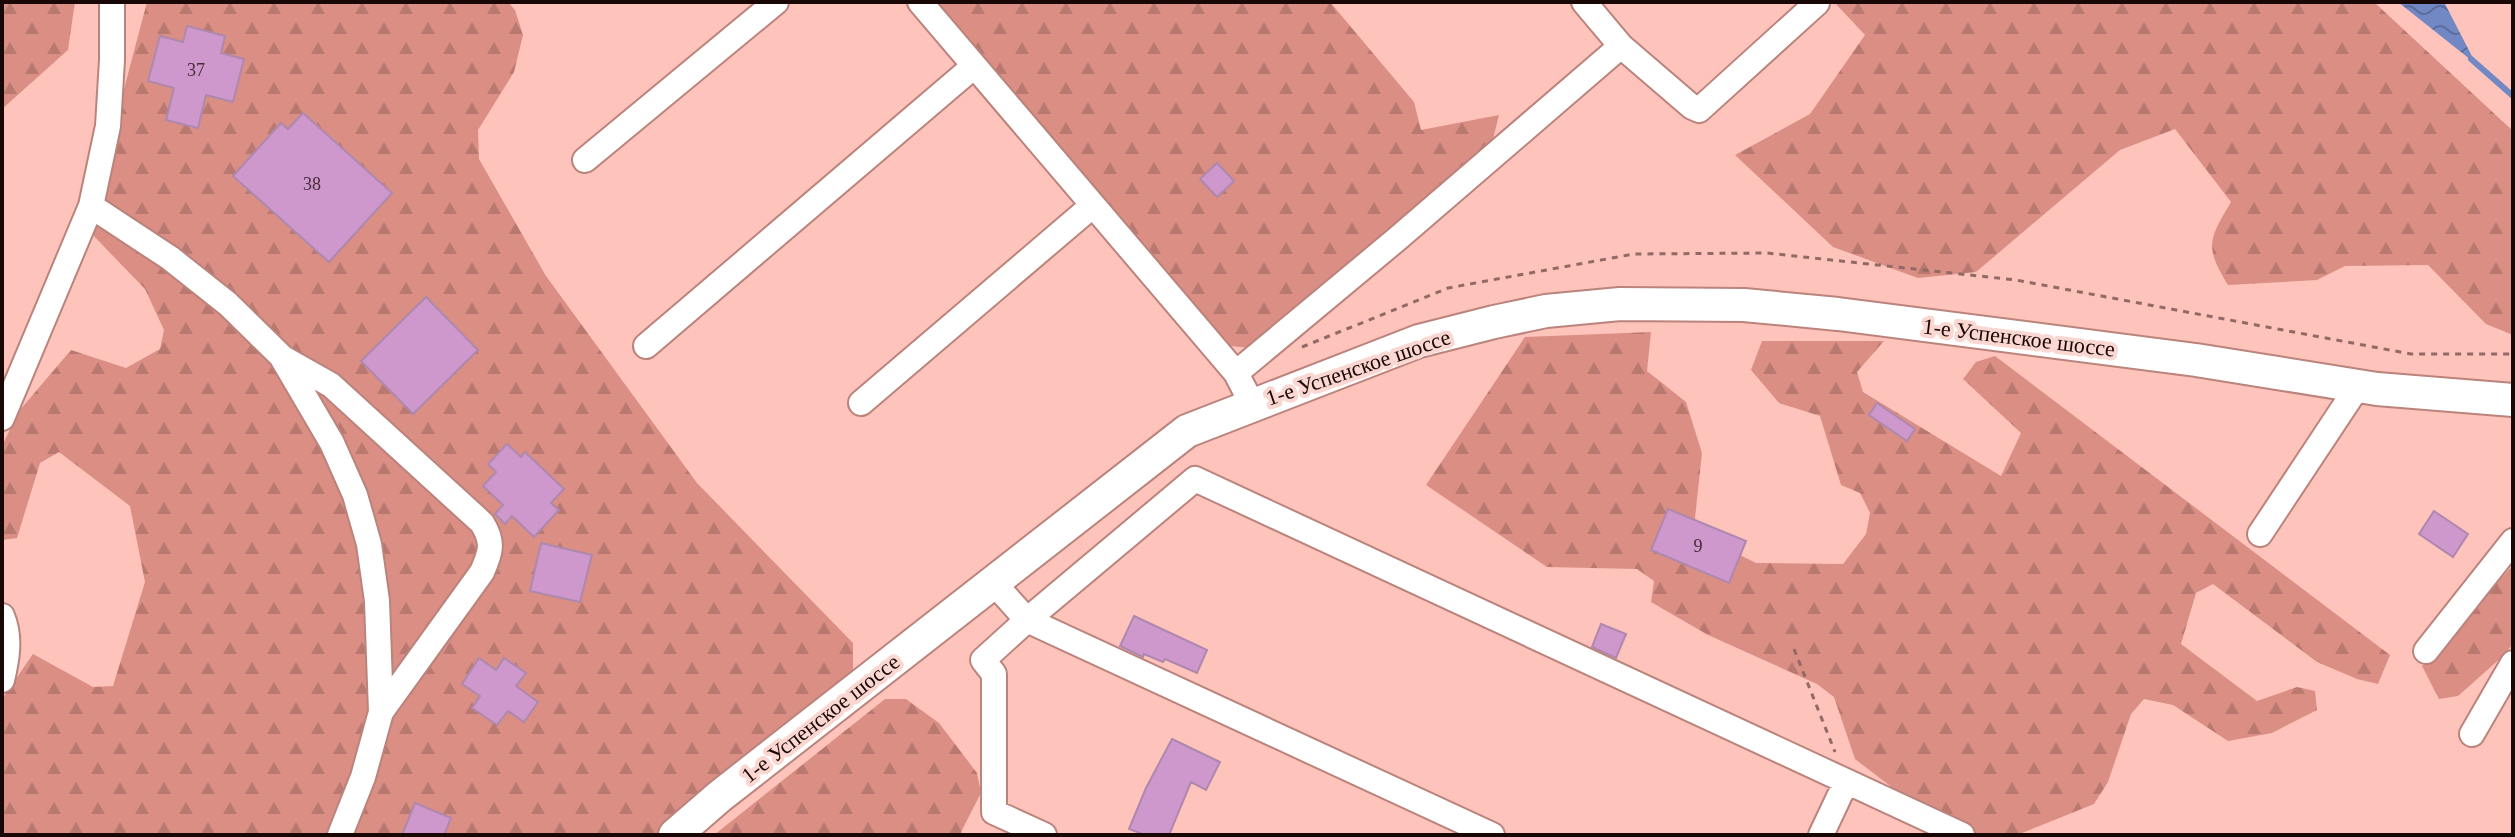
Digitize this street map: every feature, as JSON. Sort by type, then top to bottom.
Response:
[{"type":"main road","name":"1-е Успенское шоссе","points":[[675,835],[720,796],[1187,431],[1419,341],[1546,311],[1620,304],[1744,305],[1838,314],[2196,360],[2358,386],[2513,400]]},
{"type":"street","points":[[2,418],[91,206],[108,126],[112,2]]},
{"type":"street","points":[[585,160],[776,2]]},
{"type":"street","points":[[920,2],[1236,373],[1252,404]]},
{"type":"street","points":[[1584,2],[1621,46],[1699,110],[1817,3]]},
{"type":"street","points":[[1236,373],[1621,46]]},
{"type":"street","points":[[646,346],[973,67]]},
{"type":"street","points":[[91,206],[170,258],[228,304],[281,356],[331,385],[482,523],[490,535],[489,556],[482,572],[381,712]]},
{"type":"street","points":[[861,403],[1092,206]]},
{"type":"street","points":[[281,356],[332,443],[355,495],[369,544],[377,601],[381,712],[363,777],[340,835]]},
{"type":"street","points":[[2260,534],[2358,386]]},
{"type":"street","points":[[1044,835],[994,812],[994,674],[983,660],[1195,479],[1962,835]]},
{"type":"street","points":[[2426,651],[2513,541]]},
{"type":"street","points":[[993,582],[1027,620],[1492,835]]},
{"type":"street","points":[[2,616],[8,654],[2,680]]},
{"type":"street","points":[[2472,734],[2513,663]]},
{"type":"street","points":[[1821,835],[1846,782]]},
{"type":"path","points":[[1794,649],[1846,782]]},
{"type":"green space","points":[[2,2],[75,2],[68,50],[2,109]]},
{"type":"green space","points":[[147,2],[508,2],[515,10],[523,35],[514,72],[478,130],[479,159],[546,276],[697,483],[853,643],[853,671],[660,835],[2,835],[2,699],[33,654],[93,687],[113,686],[145,582],[130,506],[59,452],[40,463],[17,538],[2,540],[2,446],[19,411],[71,350],[126,368],[160,349],[164,330],[145,289],[87,229]]},
{"type":"green space","points":[[922,2],[1330,2],[1414,102],[1421,130],[1499,115],[1491,147],[1262,349],[1220,345]]},
{"type":"green space","points":[[1834,2],[2374,2],[2513,131],[2513,335],[2486,324],[2428,265],[2345,266],[2317,280],[2228,285],[2215,261],[2212,243],[2231,202],[2175,129],[2120,150],[1976,272],[1918,278],[1833,247],[1735,155],[1810,114],[1865,35]]},
{"type":"green space","points":[[1651,332],[1647,371],[1686,402],[1702,453],[1695,518],[1702,536],[1756,563],[1843,564],[1866,534],[1870,513],[1860,493],[1841,485],[1820,416],[1779,403],[1751,370],[1762,341],[1884,341],[1857,372],[1863,392],[2001,476],[2021,433],[1963,379],[1976,362],[1995,356],[2390,655],[2378,684],[2357,679],[2317,662],[2213,584],[2196,593],[2181,644],[2257,701],[2297,687],[2315,691],[2317,710],[2272,733],[2228,741],[2173,705],[2144,699],[2131,714],[2108,782],[2094,804],[2017,835],[1954,835],[1855,759],[1834,697],[1817,684],[1708,635],[1651,602],[1654,581],[1637,569],[1547,567],[1426,485],[1525,337]]},
{"type":"green space","points":[[2513,565],[2513,644],[2458,696],[2439,699],[2422,666]]},
{"type":"green space","points":[[885,699],[906,699],[939,723],[977,773],[981,793],[961,832],[963,835],[714,835]]},
{"type":"water","points":[[2398,2],[2444,2],[2476,64]]},
{"type":"building","points":[[187,26],[225,36],[221,53],[244,59],[233,102],[206,95],[198,128],[166,120],[174,88],[148,81],[160,36],[183,42]]},
{"type":"building","points":[[303,113],[392,193],[329,262],[233,176],[281,123],[288,129]]},
{"type":"building","points":[[1217,163],[1234,181],[1217,197],[1200,179]]},
{"type":"building","points":[[426,297],[478,350],[413,414],[361,361]]},
{"type":"building","points":[[1877,403],[1915,429],[1907,441],[1869,415]]},
{"type":"building","points":[[507,444],[521,457],[525,452],[564,489],[551,503],[559,510],[534,537],[512,516],[505,524],[495,514],[503,505],[483,486],[496,472],[488,464]]},
{"type":"building","points":[[1668,509],[1746,541],[1729,583],[1651,550]]},
{"type":"building","points":[[2434,511],[2468,534],[2453,557],[2419,534]]},
{"type":"building","points":[[541,543],[592,555],[580,602],[530,591]]},
{"type":"building","points":[[1134,616],[1207,650],[1197,673],[1165,659],[1163,662],[1144,654],[1143,657],[1120,646]]},
{"type":"building","points":[[1601,624],[1626,634],[1616,658],[1592,647]]},
{"type":"building","points":[[479,658],[496,670],[504,658],[526,673],[516,686],[538,702],[524,722],[508,711],[497,725],[472,708],[480,696],[462,684]]},
{"type":"building","points":[[1172,739],[1220,762],[1206,790],[1191,782],[1169,835],[1145,835],[1129,829],[1146,788]]},
{"type":"building","points":[[415,803],[451,818],[444,835],[402,835]]},
{"type":"waterway","points":[[2471,59],[2513,96]]}]
